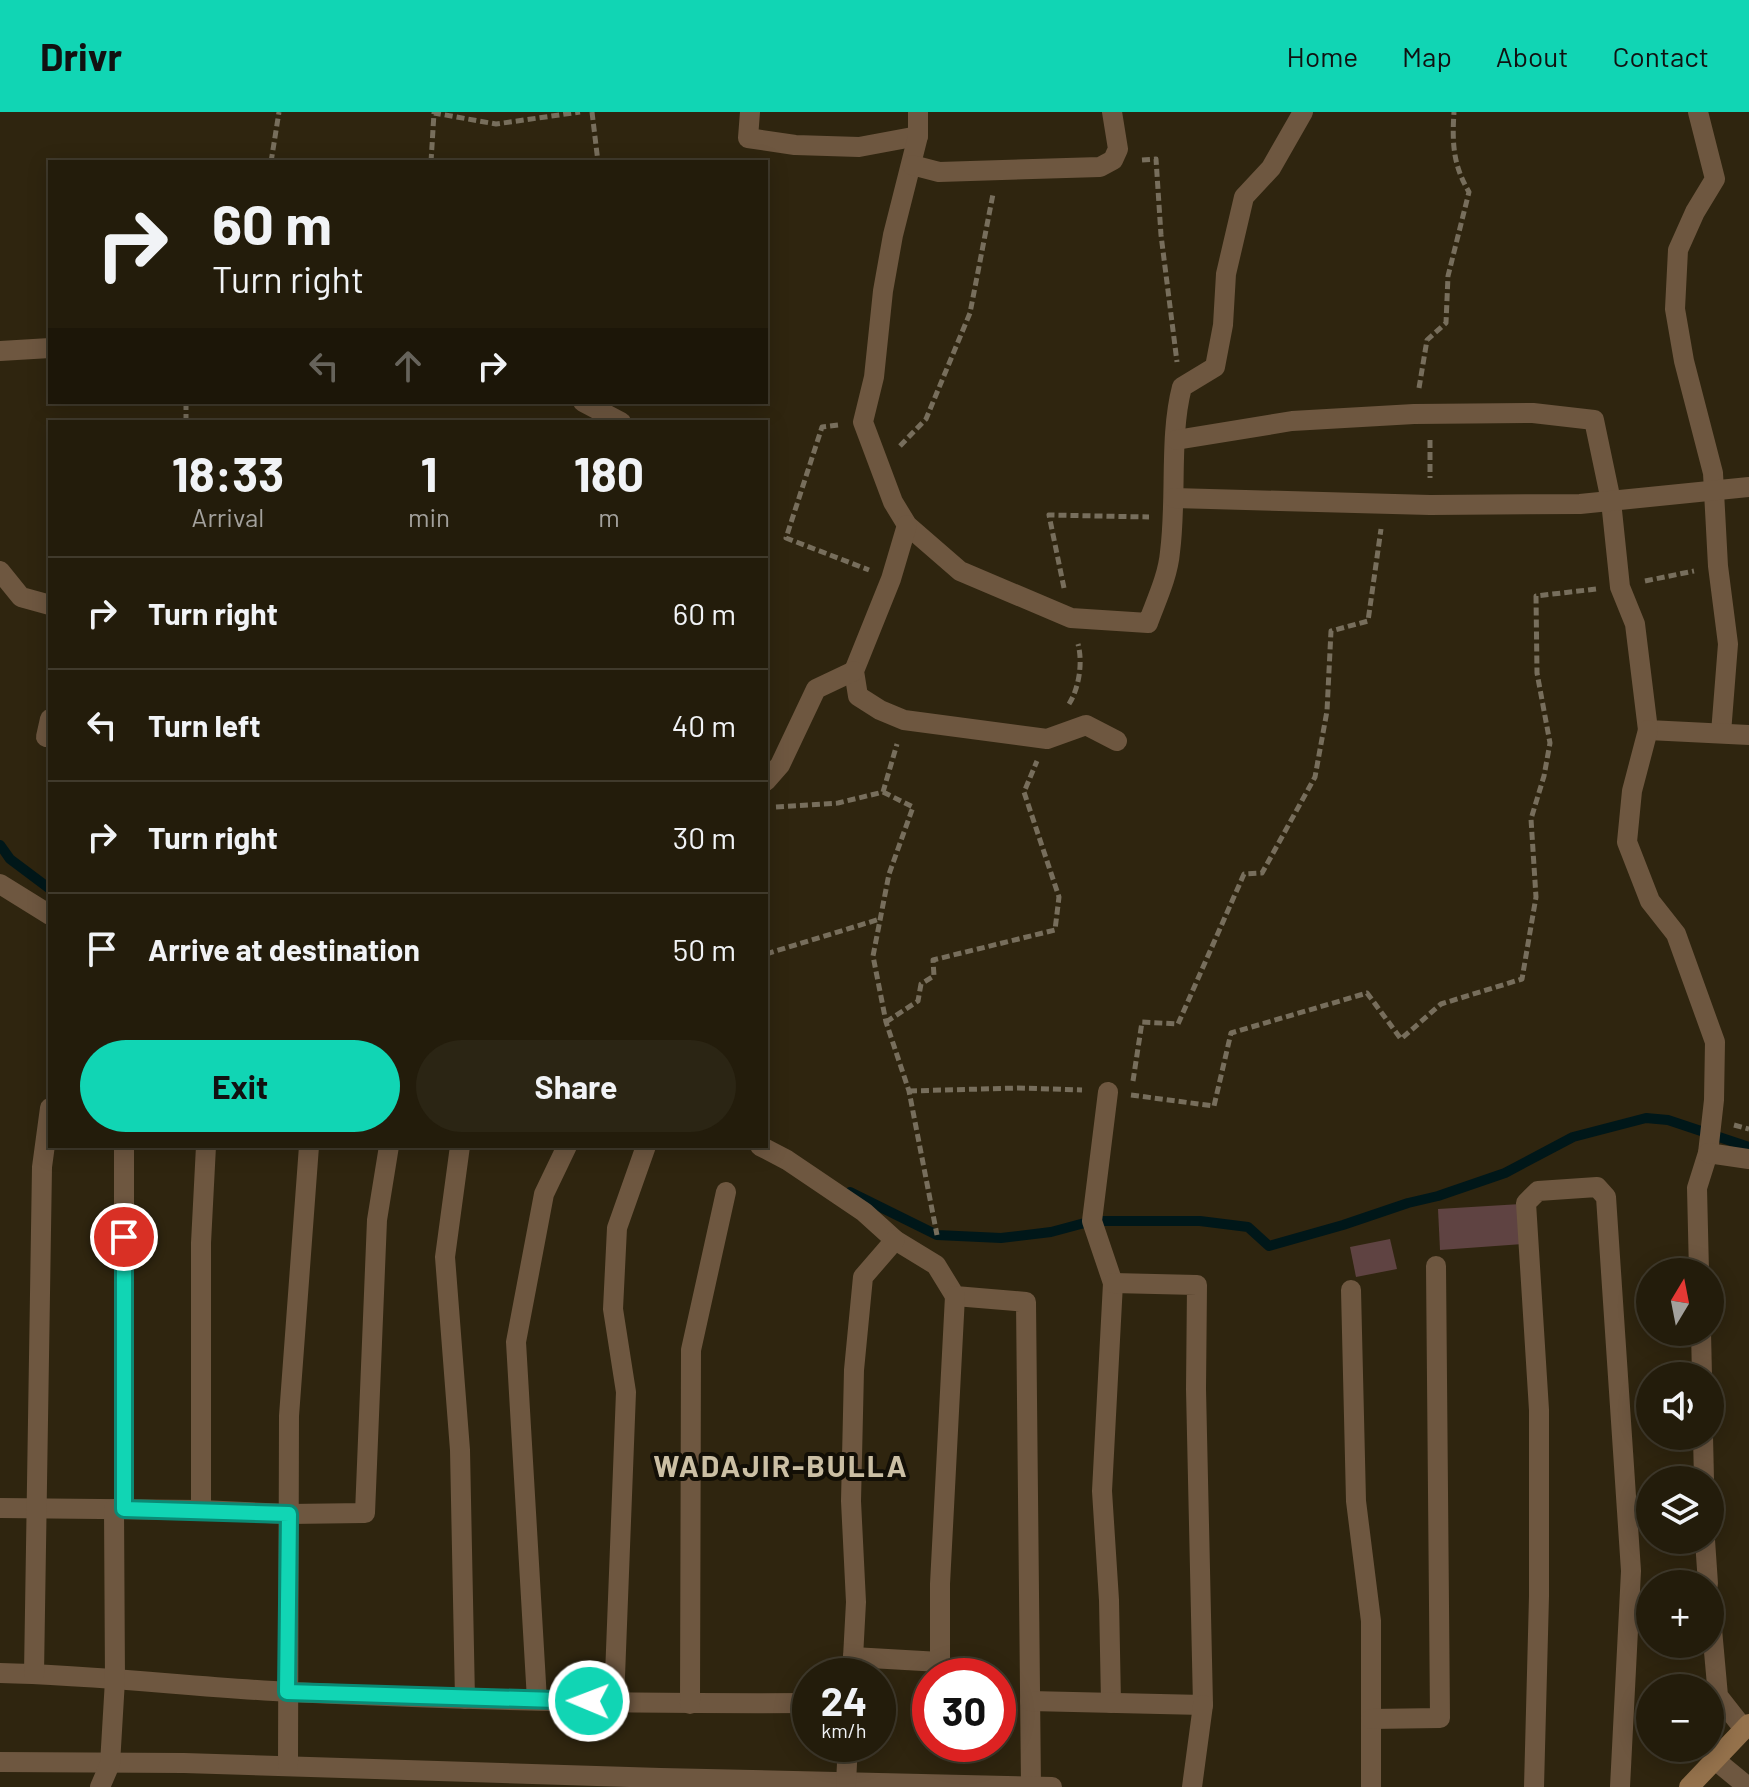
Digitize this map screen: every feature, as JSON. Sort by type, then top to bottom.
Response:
[{"type":"street","points":[[750,112],[748,138],[795,145],[859,147],[918,136]]},
{"type":"street","points":[[918,112],[918,136],[893,235],[883,291],[874,377],[863,422],[875,461],[893,502],[907,525],[960,571],[1071,618],[1148,623],[1170,557],[1175,413],[1182,387],[1215,367],[1223,325],[1226,274],[1244,197],[1271,168],[1303,112]]},
{"type":"street","points":[[912,165],[939,172],[1100,167],[1113,160],[1118,149],[1112,112]]},
{"type":"street","points":[[1698,112],[1715,179],[1695,212],[1678,250],[1675,309],[1684,361],[1713,473],[1718,566],[1728,644],[1721,733]]},
{"type":"street","points":[[0,351],[48,348]]},
{"type":"street","points":[[587,404],[617,420]]},
{"type":"street","points":[[1176,440],[1292,421],[1414,414],[1533,413],[1594,420],[1611,501],[1620,587],[1635,624],[1648,730],[1632,791],[1627,842],[1650,901],[1676,934],[1715,1042],[1714,1100],[1708,1153],[1697,1188],[1699,1258]]},
{"type":"street","points":[[1174,498],[1430,505],[1580,504],[1749,487]]},
{"type":"street","points":[[907,525],[891,579],[854,671],[858,696],[904,720],[1047,739],[1086,725],[1117,741]]},
{"type":"street","points":[[0,571],[21,597],[48,604]]},
{"type":"street","points":[[768,779],[780,765],[816,689],[854,671]]},
{"type":"street","points":[[1648,730],[1749,735]]},
{"type":"street","points":[[0,884],[48,914]]},
{"type":"street","points":[[1108,1092],[1092,1221],[1113,1283],[1102,1491],[1111,1703]]},
{"type":"street","points":[[34,1674],[42,1167],[48,1124]]},
{"type":"street","points":[[100,1787],[110,1764],[115,1680],[124,1148]]},
{"type":"street","points":[[201,1510],[201,1243],[206,1148]]},
{"type":"street","points":[[288,1766],[289,1416],[309,1148]]},
{"type":"street","points":[[0,1508],[365,1513],[377,1220],[389,1148]]},
{"type":"street","points":[[460,1148],[445,1257],[460,1450],[465,1699]]},
{"type":"street","points":[[537,1700],[516,1342],[544,1194],[566,1148]]},
{"type":"street","points":[[614,1702],[626,1392],[613,1309],[617,1228],[645,1148]]},
{"type":"street","points":[[764,1148],[864,1212],[895,1240],[936,1265],[955,1296],[940,1584],[940,1662],[896,1664]]},
{"type":"street","points":[[1708,1153],[1749,1159]]},
{"type":"street","points":[[1534,1787],[1539,1596],[1539,1410],[1526,1203],[1538,1191],[1597,1187],[1606,1197],[1631,1571],[1620,1787]]},
{"type":"street","points":[[690,1704],[691,1350],[726,1192]]},
{"type":"street","points":[[852,1658],[856,1602],[851,1501],[854,1370],[863,1277],[895,1240]]},
{"type":"street","points":[[1371,1719],[1440,1718],[1436,1266]]},
{"type":"street","points":[[1113,1283],[1197,1285],[1196,1389],[1203,1705],[1192,1787]]},
{"type":"street","points":[[1351,1290],[1356,1501],[1371,1621],[1371,1787]]},
{"type":"street","points":[[955,1296],[1026,1302],[1031,1787]]},
{"type":"street","points":[[1715,1658],[1718,1696],[1746,1726],[1724,1749]]},
{"type":"street","points":[[0,1673],[287,1692],[465,1699],[792,1703]]},
{"type":"street","points":[[1030,1701],[1203,1705]]},
{"type":"street","points":[[0,1762],[288,1766],[491,1780],[1052,1787]]},
{"type":"street","points":[[846,1783],[847,1762]]},
{"type":"street","points":[[1689,1787],[1711,1762]]},
{"type":"street","points":[[1718,1762],[1748,1787]]},
{"type":"path","points":[[271,160],[279,112]]},
{"type":"path","points":[[431,160],[434,113],[496,124],[580,112]]},
{"type":"path","points":[[592,112],[598,160]]},
{"type":"path","points":[[1430,505],[1430,423],[1414,414],[1427,340],[1446,323],[1448,276],[1469,192],[1457,172],[1454,112]]},
{"type":"path","points":[[1113,160],[1156,159],[1161,235],[1182,387]]},
{"type":"path","points":[[875,461],[905,443],[926,419],[936,396],[970,313],[998,171]]},
{"type":"path","points":[[863,422],[822,427],[786,538],[891,579]]},
{"type":"path","points":[[1130,1095],[1142,1022],[1178,1024],[1244,874],[1262,873],[1315,777],[1327,711],[1331,631],[1368,621],[1385,504]]},
{"type":"path","points":[[909,1091],[1018,1088],[1108,1092],[1214,1106],[1231,1033],[1367,993],[1401,1039],[1441,1004],[1522,979],[1536,897],[1531,819],[1550,743],[1537,673],[1536,596],[1620,587],[1718,566]]},
{"type":"path","points":[[883,792],[904,720]]},
{"type":"path","points":[[768,806],[789,808],[838,803],[883,792],[913,807],[889,874],[873,956],[886,1022],[909,1091],[937,1235],[936,1265]]},
{"type":"path","points":[[768,953],[881,918]]},
{"type":"building","points":[[1521,1204],[1523,1244],[1440,1250],[1438,1209]]},
{"type":"building","points":[[1390,1239],[1397,1269],[1356,1277],[1350,1247]]},
{"type":"waterway","points":[[0,845],[10,859],[48,888]]},
{"type":"waterway","points":[[850,1192],[937,1235],[1001,1238],[1051,1232],[1092,1221],[1200,1221],[1248,1227],[1269,1246],[1438,1196],[1505,1173],[1573,1137],[1646,1118],[1668,1120],[1749,1147]]},
{"type":"district","name":"WADAJIR-BULLA","points":[[781,1467]]},
{"type":"route","points":[[124,1237],[124,1509],[289,1514],[287,1692],[589,1701]]}]
